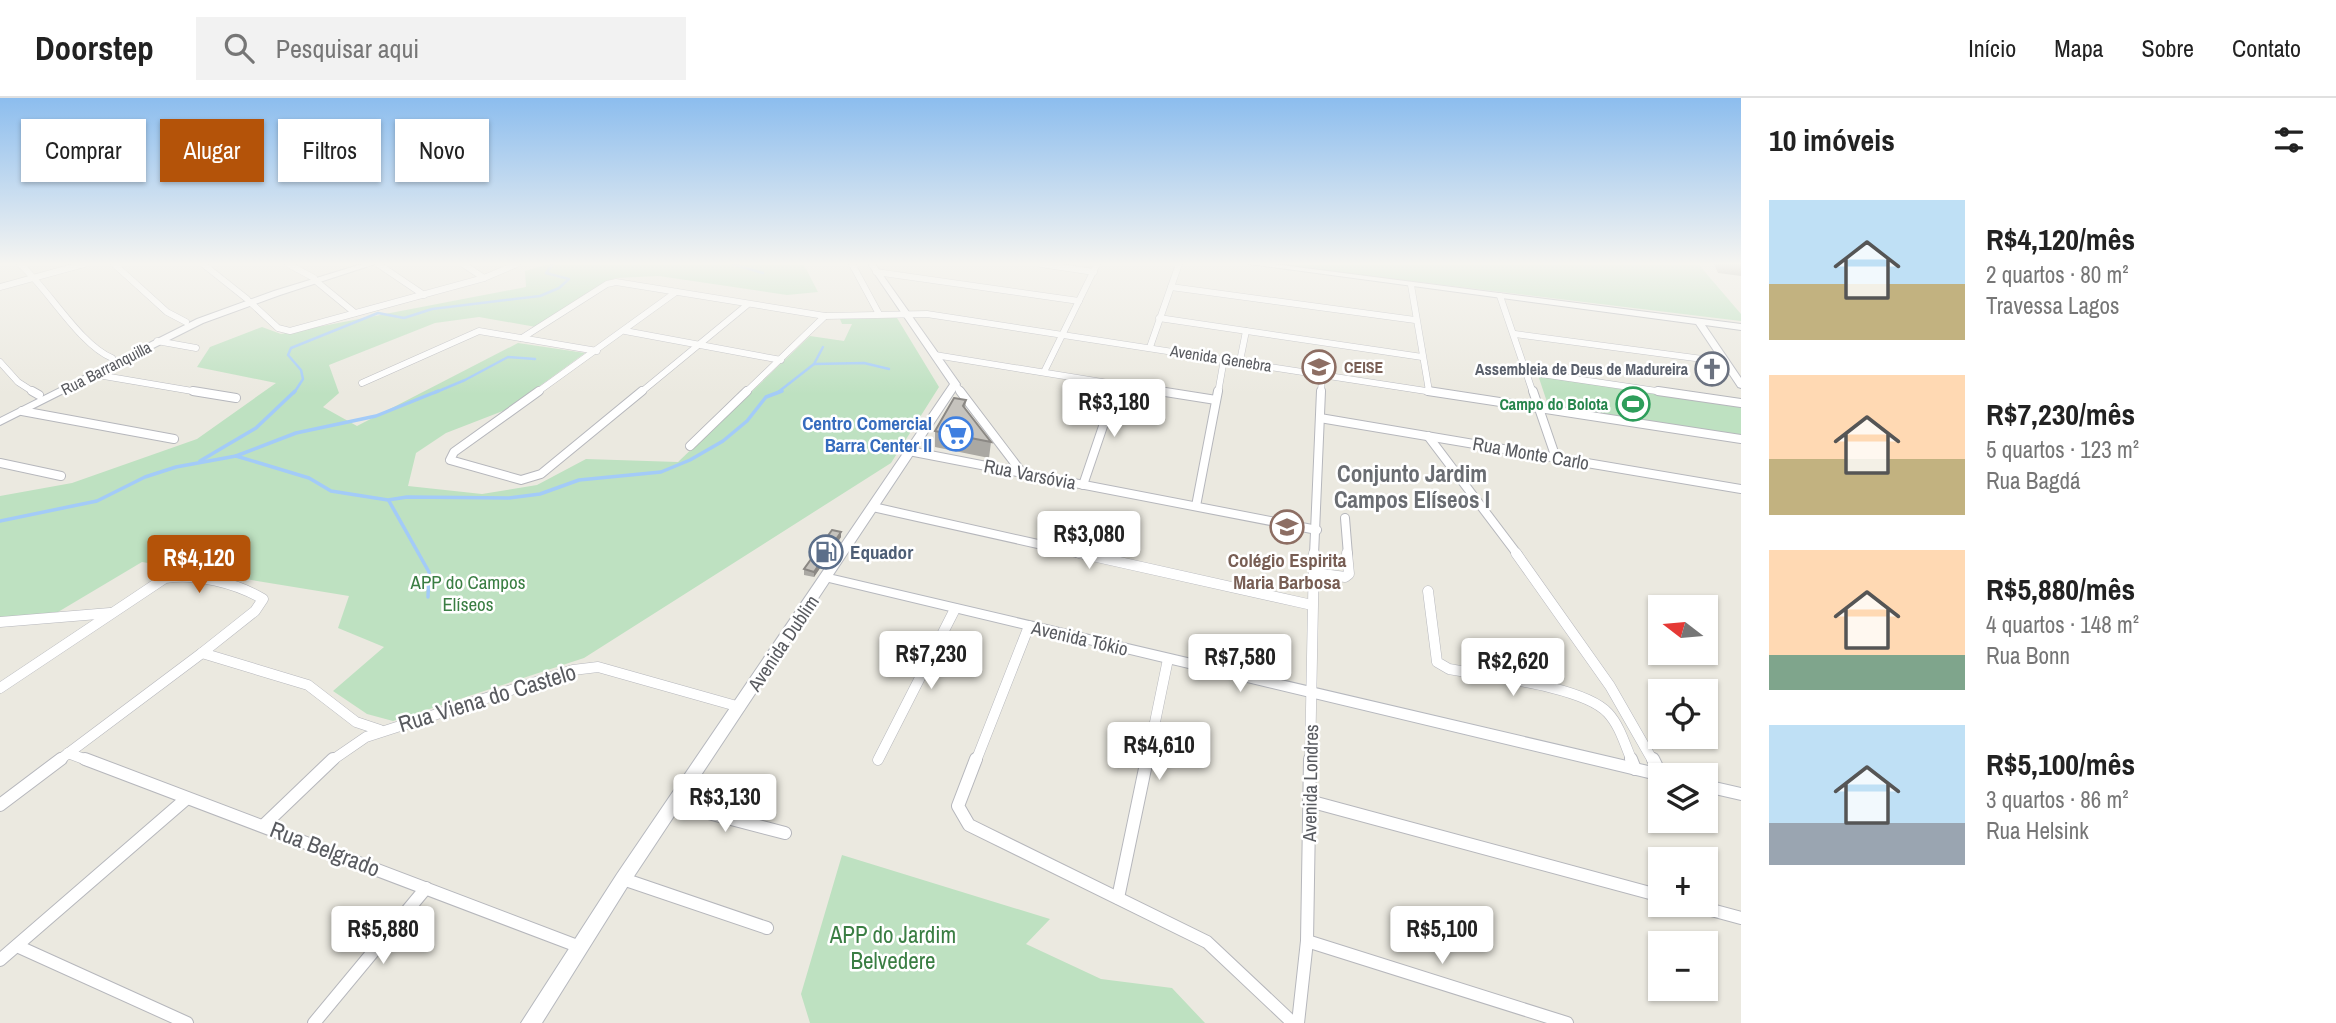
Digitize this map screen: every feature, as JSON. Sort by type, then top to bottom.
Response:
[{"type":"street","points":[[59,307],[91,345],[112,358]]},
{"type":"street","points":[[162,307],[167,312],[193,321]]},
{"type":"street","name":"Rua Barranquilla","points":[[0,422],[193,321],[231,307]]},
{"type":"street","points":[[255,307],[278,328],[287,332],[377,307]]},
{"type":"street","points":[[348,307],[355,313]]},
{"type":"street","name":"Avenida Genebra","points":[[522,338],[571,307]]},
{"type":"street","points":[[656,307],[458,449],[450,460],[521,480],[541,474],[701,345],[743,307]]},
{"type":"street","name":"Avenida Genebra","points":[[768,307],[825,316],[908,313],[1150,347],[1741,439]]},
{"type":"street","points":[[874,307],[878,314]]},
{"type":"street","points":[[904,307],[955,384],[1023,474]]},
{"type":"street","points":[[1044,372],[1076,307]]},
{"type":"street","points":[[1150,347],[1163,307]]},
{"type":"street","points":[[1320,307],[1415,320]]},
{"type":"street","points":[[1414,307],[1429,391]]},
{"type":"street","points":[[1504,307],[1556,458]]},
{"type":"street","points":[[1588,307],[1741,327]]},
{"type":"street","points":[[690,446],[825,316]]},
{"type":"street","points":[[1159,318],[1422,357]]},
{"type":"street","points":[[0,415],[112,358],[193,321]]},
{"type":"street","points":[[1698,321],[1741,385]]},
{"type":"street","points":[[362,383],[470,333],[484,331],[597,351]]},
{"type":"street","points":[[625,331],[781,360]]},
{"type":"street","points":[[1240,362],[1246,331]]},
{"type":"street","points":[[1515,334],[1725,362]]},
{"type":"street","points":[[157,341],[196,348]]},
{"type":"street","points":[[935,355],[1216,400]]},
{"type":"street","points":[[1196,506],[1224,359]]},
{"type":"street","points":[[0,362],[18,382],[39,396]]},
{"type":"street","points":[[1528,372],[1741,403]]},
{"type":"street","points":[[92,374],[236,398]]},
{"type":"street","name":"Avenida Londres","points":[[1295,1023],[1307,941],[1312,605],[1322,374]]},
{"type":"street","name":"Avenida Dublim","points":[[531,1023],[623,879],[955,384]]},
{"type":"street","points":[[1083,485],[1117,384]]},
{"type":"street","points":[[22,411],[174,439]]},
{"type":"street","name":"Rua Monte Carlo","points":[[1321,418],[1741,489]]},
{"type":"street","points":[[1428,436],[1593,659],[1639,731],[1655,763]]},
{"type":"street","name":"Rua Varsóvia","points":[[909,451],[1317,530]]},
{"type":"street","points":[[0,463],[61,476]]},
{"type":"street","points":[[873,508],[1312,605]]},
{"type":"street","points":[[1315,573],[1345,576],[1349,574],[1345,517]]},
{"type":"street","points":[[0,688],[165,578],[179,575],[254,593],[263,601],[249,616],[202,653],[0,805]]},
{"type":"street","name":"Avenida Tókio","points":[[827,578],[1648,772]]},
{"type":"street","points":[[1427,591],[1437,662],[1449,669],[1570,694],[1598,704],[1612,718],[1635,769]]},
{"type":"street","points":[[878,760],[956,609]]},
{"type":"street","points":[[0,622],[114,613]]},
{"type":"street","points":[[1028,626],[958,806],[969,825],[1207,942],[1295,1023]]},
{"type":"street","points":[[202,653],[308,685],[320,691],[354,723],[381,730]]},
{"type":"street","points":[[1118,898],[1168,659]]},
{"type":"street","name":"Rua Viena do Castelo","points":[[263,826],[331,761],[349,747],[381,730],[586,668],[609,670],[740,707]]},
{"type":"street","name":"Rua Belgrado","points":[[68,753],[580,947]]},
{"type":"street","points":[[1718,789],[1741,794]]},
{"type":"street","points":[[0,960],[186,799]]},
{"type":"street","points":[[1309,800],[1648,892]]},
{"type":"street","points":[[674,804],[785,832]]},
{"type":"street","points":[[623,879],[767,928]]},
{"type":"street","points":[[314,1023],[426,888]]},
{"type":"street","points":[[1718,912],[1741,918]]},
{"type":"street","points":[[1307,941],[1567,1023]]},
{"type":"street","points":[[17,946],[187,1023]]},
{"type":"green space","name":"APP do Campos Elíseos","points":[[421,307],[568,307],[536,327],[479,317],[435,323],[329,365],[339,393],[323,407],[357,426],[518,343],[585,353],[508,409],[446,433],[416,453],[408,486],[482,494],[537,485],[586,459],[678,462],[810,336],[844,341],[852,324],[842,324],[840,319],[897,318],[939,387],[891,463],[584,658],[393,721],[367,714],[333,691],[384,647],[338,628],[349,596],[142,562],[58,612],[0,618],[0,496],[72,483],[197,439],[276,383],[197,367],[210,347],[262,327],[281,334]]},
{"type":"green space","points":[[1627,307],[1735,307],[1741,314],[1741,321]]},
{"type":"green space","points":[[1538,375],[1741,405],[1741,435],[1548,405]]},
{"type":"green space","name":"APP do Jardim Belvedere","points":[[842,855],[1050,919],[1026,944],[1101,979],[1172,988],[1205,1023],[810,1023],[801,994]]},
{"type":"building","points":[[954,398],[966,400],[963,406],[991,442],[935,431]]},
{"type":"building","points":[[832,530],[841,532],[814,572],[804,569]]},
{"type":"waterway","points":[[294,393],[303,379],[301,370],[288,355],[291,348],[378,313],[404,318],[447,307]]},
{"type":"waterway","points":[[814,364],[823,347]]},
{"type":"waterway","points":[[434,393],[508,357],[535,359]]},
{"type":"waterway","points":[[814,364],[864,363],[889,369]]},
{"type":"waterway","points":[[777,393],[814,364]]},
{"type":"waterway","points":[[200,461],[256,428],[295,391]]},
{"type":"waterway","points":[[236,456],[296,433],[376,416],[438,391]]},
{"type":"waterway","points":[[777,393],[782,391]]},
{"type":"waterway","points":[[236,456],[309,478],[331,491],[388,500],[407,497],[509,498],[540,494],[579,480],[661,472],[690,460],[723,441],[747,421],[766,397],[777,393]]},
{"type":"waterway","points":[[0,521],[97,501],[145,477],[176,467],[236,456]]},
{"type":"waterway","points":[[389,501],[429,572],[428,597]]},
{"type":"place","name":"CEISE","points":[[1319,367]]},
{"type":"place","name":"Assembleia de Deus de Madureira","points":[[1712,369]]},
{"type":"place","name":"Campo do Bolota","points":[[1633,404]]},
{"type":"place","name":"Centro Comercial Barra Center II","points":[[956,434]]},
{"type":"place","name":"Colégio Espirita Maria Barbosa","points":[[1287,527]]},
{"type":"place","name":"Equador","points":[[826,552]]},
{"type":"district","name":"Conjunto Jardim Campos Elíseos I","points":[[1412,487]]}]
